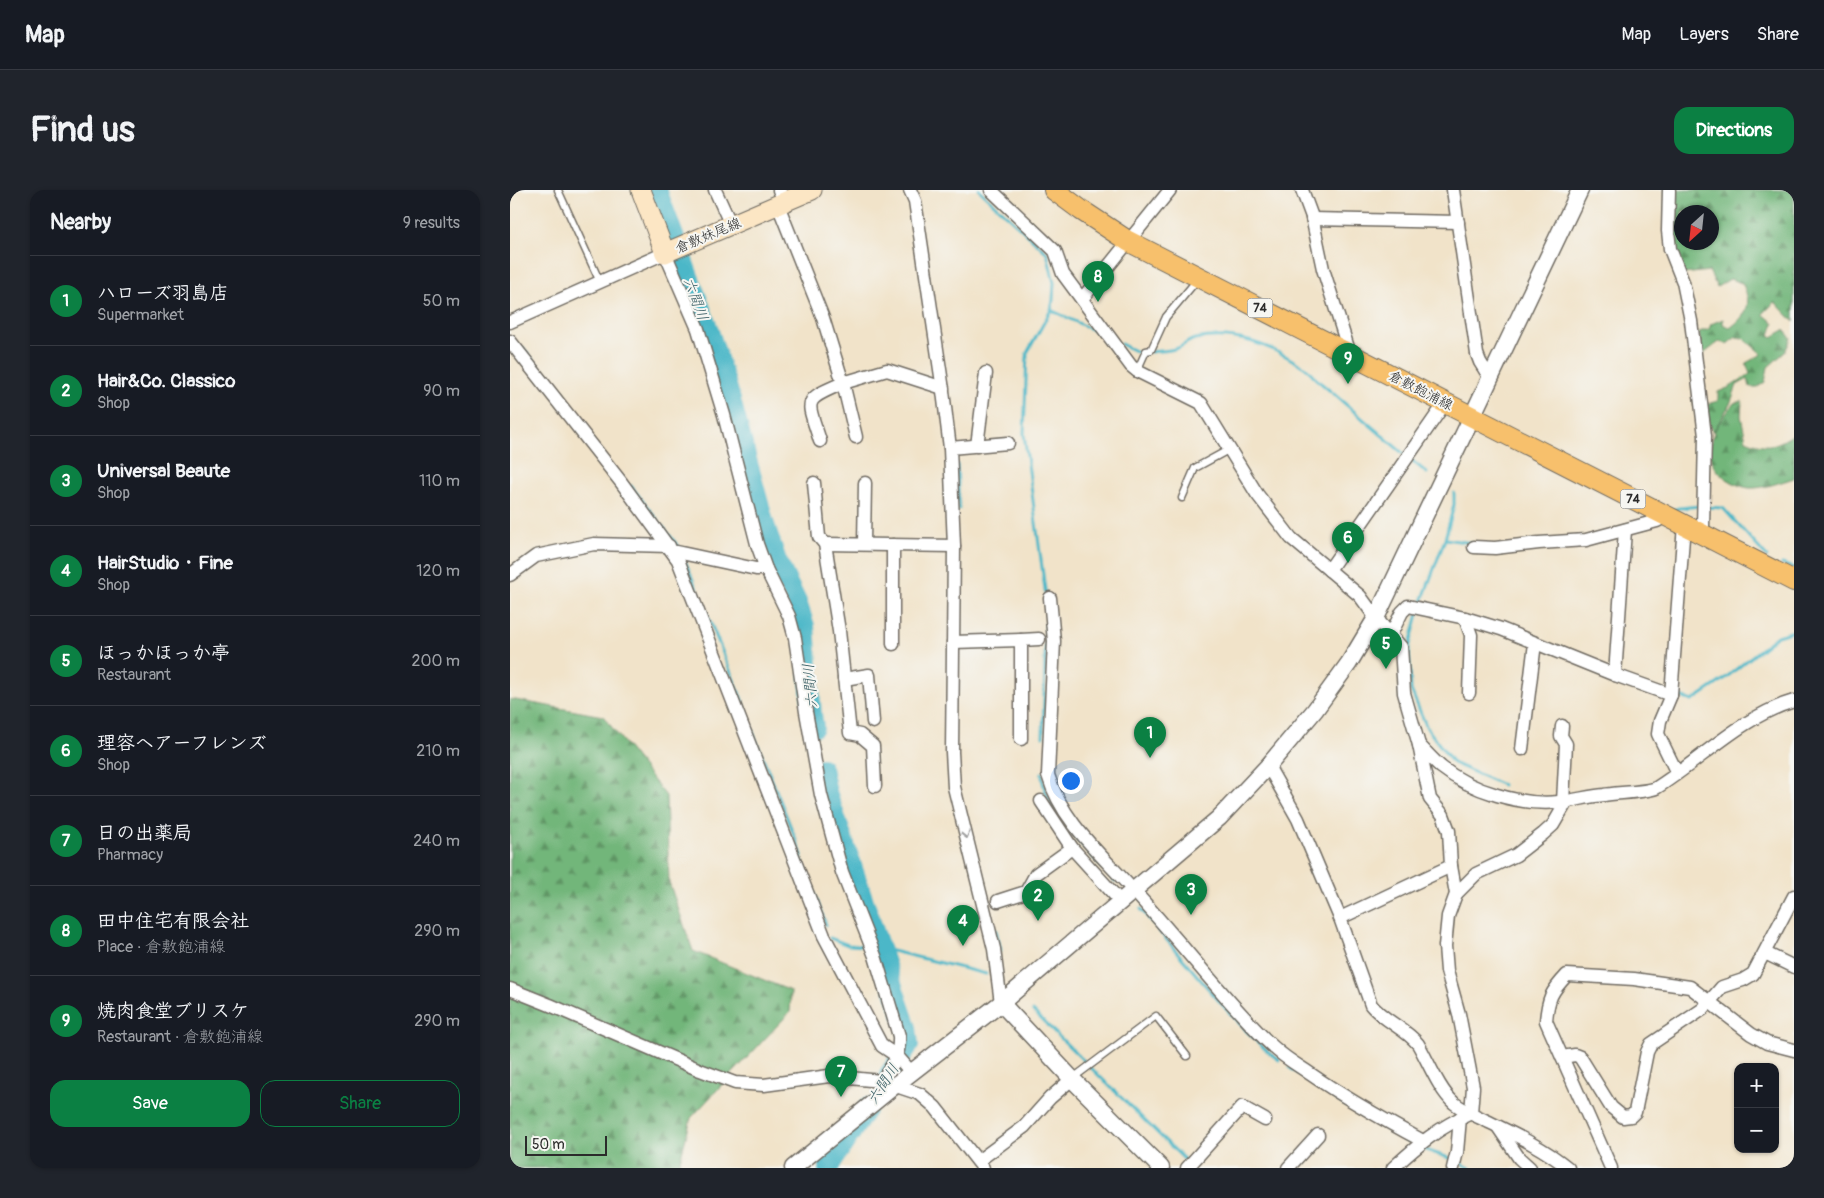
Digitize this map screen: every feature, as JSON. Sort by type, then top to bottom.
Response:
[{"type":"main road","name":"倉敷妹尾線","points":[[641,190],[672,250],[731,225],[781,199],[812,190]]},
{"type":"main road","name":"倉敷飽浦線","points":[[1054,190],[1128,240],[1666,516],[1792,575]]},
{"type":"street","points":[[715,190],[731,225]]},
{"type":"street","points":[[910,190],[914,201],[954,448],[956,642],[954,787],[994,949],[1000,1003],[1079,1074],[1161,1168]]},
{"type":"street","points":[[991,190],[1055,251],[1063,274],[1131,366],[1137,371],[1201,403],[1257,494],[1291,538],[1360,596],[1401,647],[1404,693],[1419,745],[1430,799],[1443,815],[1448,831],[1450,866],[1456,894]]},
{"type":"street","points":[[1082,299],[1170,190]]},
{"type":"street","points":[[1302,190],[1312,219],[1323,269],[1350,354]]},
{"type":"street","points":[[1453,190],[1477,354],[1490,378]]},
{"type":"street","points":[[793,1168],[888,1083],[910,1072],[1000,1003],[1219,818],[1268,766],[1314,710],[1349,662],[1376,618],[1580,190]]},
{"type":"street","points":[[1669,190],[1668,231],[1670,249],[1682,282],[1691,321],[1704,436],[1704,507],[1693,529],[1671,695],[1660,720],[1658,734],[1677,772]]},
{"type":"street","points":[[781,199],[823,318],[843,383],[856,437]]},
{"type":"street","points":[[1312,219],[1458,222]]},
{"type":"street","points":[[510,322],[672,250],[724,416],[757,544],[766,569],[789,616],[795,638],[821,795],[842,872],[875,956],[899,1036],[900,1048],[888,1083]]},
{"type":"street","points":[[510,341],[621,482],[678,560],[824,936],[882,1046],[897,1056],[910,1072]]},
{"type":"street","points":[[820,441],[809,406],[811,399],[816,394],[843,383],[887,370],[943,388]]},
{"type":"street","points":[[977,446],[986,373]]},
{"type":"street","points":[[1329,570],[1445,403]]},
{"type":"street","points":[[954,448],[1008,443]]},
{"type":"street","points":[[814,482],[819,536],[825,544],[839,631],[850,733],[860,735],[873,746],[875,786]]},
{"type":"street","points":[[864,544],[865,484]]},
{"type":"street","points":[[1474,547],[1495,548],[1586,540],[1657,521],[1666,516]]},
{"type":"street","points":[[1614,675],[1625,530]]},
{"type":"street","points":[[510,575],[536,556],[594,544],[670,549],[691,555],[766,569]]},
{"type":"street","points":[[825,544],[954,546]]},
{"type":"street","points":[[893,545],[893,644]]},
{"type":"street","points":[[1050,598],[1054,641],[1048,775],[1054,792],[1066,814],[1081,834],[1134,891],[1194,962],[1247,1021],[1278,1051],[1418,1145]]},
{"type":"street","points":[[1391,634],[1402,612],[1408,606],[1465,618],[1501,629],[1614,675],[1671,695]]},
{"type":"street","points":[[1465,618],[1471,635],[1469,693]]},
{"type":"street","points":[[1021,640],[1021,739]]},
{"type":"street","points":[[956,642],[1039,640]]},
{"type":"street","points":[[1522,749],[1535,643]]},
{"type":"street","points":[[844,679],[869,675],[874,722]]},
{"type":"street","points":[[1419,745],[1445,769],[1477,787],[1499,796],[1533,803],[1565,801],[1654,789],[1723,740],[1766,713],[1794,701]]},
{"type":"street","points":[[1454,1163],[1473,1087],[1459,1014],[1448,971],[1445,946],[1448,916],[1456,894],[1476,874],[1516,855],[1553,825],[1565,801],[1566,744],[1561,736],[1562,726]]},
{"type":"street","points":[[1268,766],[1298,819],[1340,918],[1372,1005],[1380,1015],[1412,1037],[1418,1044],[1445,1093],[1466,1116],[1497,1126],[1527,1141],[1568,1168]]},
{"type":"street","points":[[1428,788],[1445,769]]},
{"type":"street","points":[[1041,801],[1072,848],[1121,902]]},
{"type":"street","points":[[998,901],[1026,892],[1036,874],[1072,848]]},
{"type":"street","points":[[1340,918],[1450,866]]},
{"type":"street","points":[[1562,1057],[1575,1055],[1580,1057],[1611,1108],[1623,1117],[1631,1116],[1635,1112],[1647,1052],[1651,1044],[1703,1009],[1722,987],[1743,980],[1753,974],[1794,896]]},
{"type":"street","points":[[1765,953],[1794,967]]},
{"type":"street","points":[[1611,1168],[1546,1020],[1548,1000],[1553,989],[1566,975],[1634,979],[1690,987],[1751,1034],[1767,1043],[1794,1050]]},
{"type":"street","points":[[510,989],[700,1070],[734,1082],[764,1085],[829,1076],[888,1083],[920,1094],[935,1107],[980,1165],[1024,1126],[1050,1098],[1079,1074]]},
{"type":"street","points":[[1190,1165],[1242,1107],[1265,1120]]},
{"type":"street","points":[[1393,1168],[1418,1145],[1443,1127],[1466,1116]]},
{"type":"street","points":[[1497,1126],[1519,1158],[1530,1168]]},
{"type":"street","points":[[1288,1168],[1318,1135]]},
{"type":"lane","points":[[558,190],[600,282]]},
{"type":"lane","points":[[1137,371],[1145,354],[1151,350],[1166,317],[1200,277]]},
{"type":"lane","points":[[1182,498],[1195,468],[1230,449]]},
{"type":"lane","points":[[1079,1074],[1156,1016],[1187,1056]]},
{"type":"green space","points":[[1671,190],[1794,190],[1794,322],[1775,302],[1763,314],[1774,323],[1770,335],[1772,337],[1784,330],[1791,338],[1785,352],[1768,367],[1765,382],[1758,387],[1750,387],[1748,379],[1737,385],[1730,404],[1713,432],[1709,424],[1707,404],[1718,401],[1718,392],[1730,387],[1750,374],[1746,363],[1762,354],[1743,338],[1736,337],[1727,344],[1719,342],[1702,355],[1699,332],[1709,329],[1711,324],[1723,319],[1723,324],[1730,328],[1744,314],[1748,303],[1747,297],[1742,283],[1730,279],[1717,287],[1709,271],[1684,274],[1676,250],[1719,250],[1719,205],[1674,205],[1674,234]]},
{"type":"green space","points":[[1742,401],[1741,416],[1746,440],[1760,445],[1771,445],[1794,434],[1794,478],[1766,486],[1749,488],[1727,479],[1714,467],[1711,456],[1713,435],[1734,403]]},
{"type":"green space","points":[[510,699],[603,716],[666,796],[669,882],[693,951],[791,991],[790,1012],[691,1118],[678,1168],[510,1168]]},
{"type":"waterway","name":"六間川","points":[[657,190],[707,325],[728,389],[764,522],[777,561],[797,602],[805,626],[814,727]]},
{"type":"waterway","points":[[979,190],[1047,253],[1054,283],[1051,310],[1027,353],[1024,434],[1046,597]]},
{"type":"waterway","points":[[1051,310],[1101,334]]},
{"type":"waterway","points":[[1151,352],[1175,349],[1195,339],[1208,337],[1234,338],[1259,344],[1306,368],[1315,378],[1405,455]]},
{"type":"waterway","points":[[1121,344],[1141,354],[1145,353]]},
{"type":"waterway","points":[[523,348],[540,369]]},
{"type":"waterway","points":[[1410,459],[1427,473]]},
{"type":"waterway","points":[[957,465],[959,509]]},
{"type":"waterway","points":[[631,486],[681,550]]},
{"type":"waterway","points":[[1445,539],[1454,505],[1454,493]]},
{"type":"waterway","points":[[1673,510],[1700,506]]},
{"type":"waterway","points":[[1706,507],[1723,508],[1767,557]]},
{"type":"waterway","points":[[1421,604],[1445,539],[1472,543]]},
{"type":"waterway","points":[[684,558],[743,702],[748,720],[802,855],[801,858],[826,925]]},
{"type":"waterway","points":[[1782,564],[1794,568]]},
{"type":"waterway","points":[[1418,614],[1409,648],[1411,690],[1427,728],[1453,763],[1503,785]]},
{"type":"waterway","points":[[1043,737],[1046,624]]},
{"type":"waterway","points":[[1676,695],[1692,701],[1723,680],[1777,636],[1794,631]]},
{"type":"waterway","name":"六間川","points":[[822,768],[827,792],[907,1028],[909,1045],[889,1074]]},
{"type":"waterway","points":[[1042,773],[1044,786],[1059,816],[1082,845],[1115,881]]},
{"type":"waterway","points":[[1141,909],[1226,1009],[1258,1042],[1279,1060]]},
{"type":"waterway","points":[[996,930],[1001,951]]},
{"type":"waterway","points":[[830,938],[848,945],[867,946]]},
{"type":"waterway","points":[[876,947],[986,974]]},
{"type":"waterway","points":[[1033,1011],[1187,1162]]},
{"type":"waterway","points":[[1290,1068],[1353,1110],[1414,1145]]},
{"type":"waterway","name":"六間川","points":[[828,1168],[868,1107]]},
{"type":"waterway","points":[[1420,1148],[1452,1159]]},
{"type":"waterway","points":[[1457,1161],[1470,1168]]},
{"type":"place","name":"田中住宅有限会社","points":[[1098,302]]},
{"type":"place","name":"焼肉食堂ブリスケ","points":[[1348,384]]},
{"type":"place","name":"理容ヘアーフレンズ","points":[[1348,563]]},
{"type":"place","name":"ほっかほっか亭","points":[[1386,669]]},
{"type":"place","name":"ハローズ羽島店","points":[[1150,758]]},
{"type":"place","name":"Universal Beaute","points":[[1191,915]]},
{"type":"place","name":"Hair&Co. Classico","points":[[1038,921]]},
{"type":"place","name":"HairStudio・Fine","points":[[963,946]]},
{"type":"place","name":"日の出薬局","points":[[841,1097]]}]
